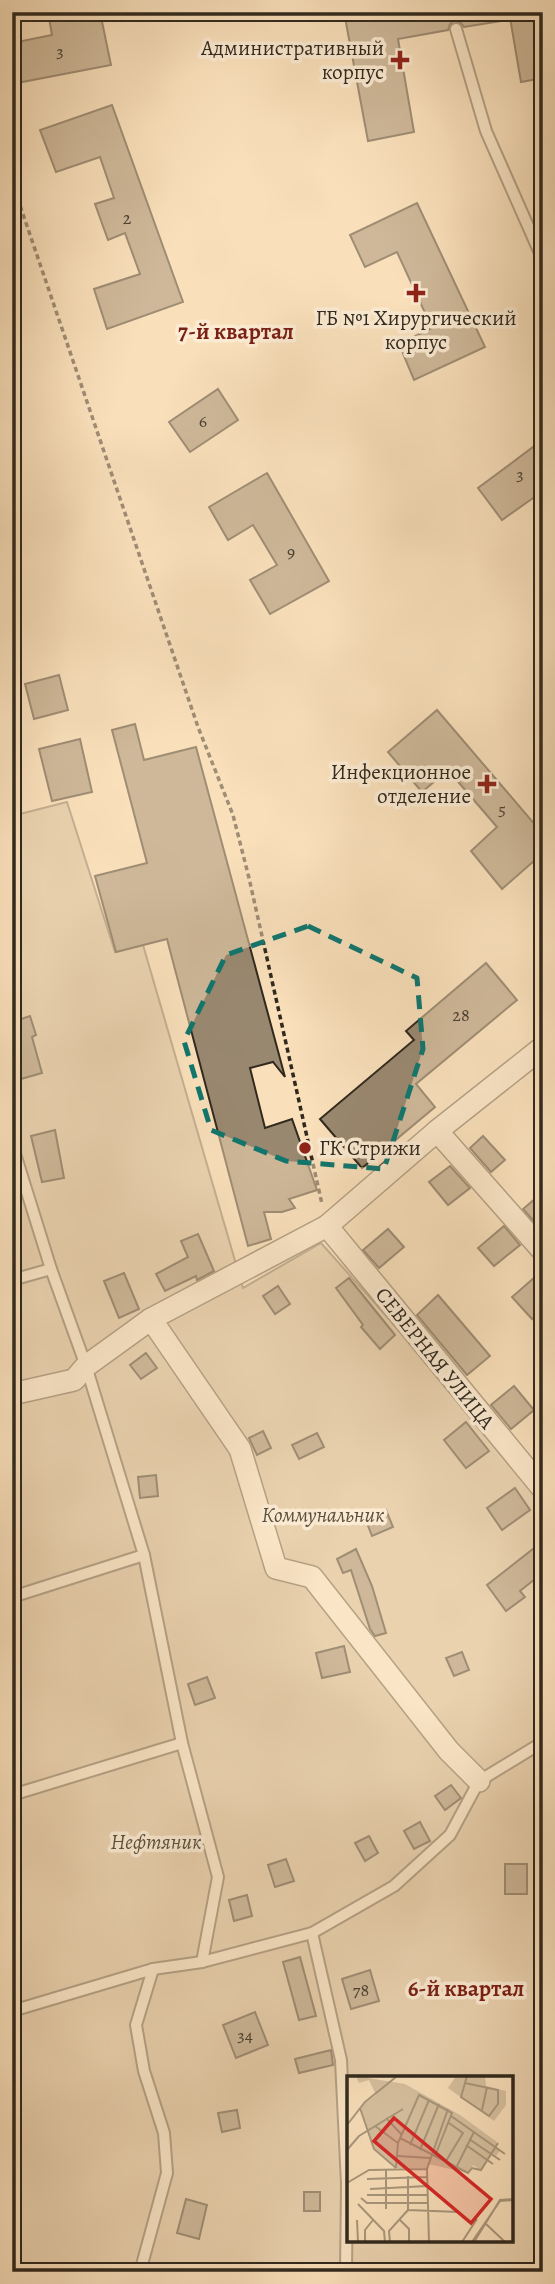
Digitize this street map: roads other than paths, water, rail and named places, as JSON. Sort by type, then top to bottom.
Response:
[{"type":"street","points":[[12,1394],[74,1380],[86,1366],[151,1319],[327,1226],[437,1130],[543,1047]]},
{"type":"street","points":[[437,1130],[543,1251]]},
{"type":"street","name":"СЕВЕРНАЯ УЛИЦА","points":[[327,1226],[543,1489]]},
{"type":"street","points":[[151,1319],[240,1450],[276,1568],[312,1577],[449,1751],[479,1782]]},
{"type":"lane","points":[[456,29],[486,131],[543,260]]},
{"type":"lane","points":[[12,1144],[51,1269],[86,1366],[144,1555],[182,1742],[218,1877],[202,1962]]},
{"type":"lane","points":[[12,1280],[51,1269]]},
{"type":"lane","points":[[12,1597],[144,1555]]},
{"type":"lane","points":[[12,1795],[182,1742]]},
{"type":"lane","points":[[12,2011],[153,1969],[202,1962],[312,1933],[394,1886],[450,1835],[479,1782],[543,1742]]},
{"type":"lane","points":[[312,1933],[341,2060],[347,2184],[346,2272]]},
{"type":"lane","points":[[140,2272],[167,2173],[164,2133],[144,2071],[136,2025],[153,1969]]},
{"type":"place","name":"Административный корпус","points":[[400,60]]},
{"type":"place","name":"ГБ №1 Хирургический корпус","points":[[416,293]]},
{"type":"place","name":"Инфекционное отделение","points":[[487,784]]},
{"type":"place","name":"ГК Стрижи","points":[[305,1148]]},
{"type":"district","name":"7-й квартал","points":[[236,331]]},
{"type":"district","name":"6-й квартал","points":[[466,1988]]},
{"type":"park label","name":"Коммунальник","points":[[323,1515]]},
{"type":"park label","name":"Нефтяник","points":[[156,1842]]}]
